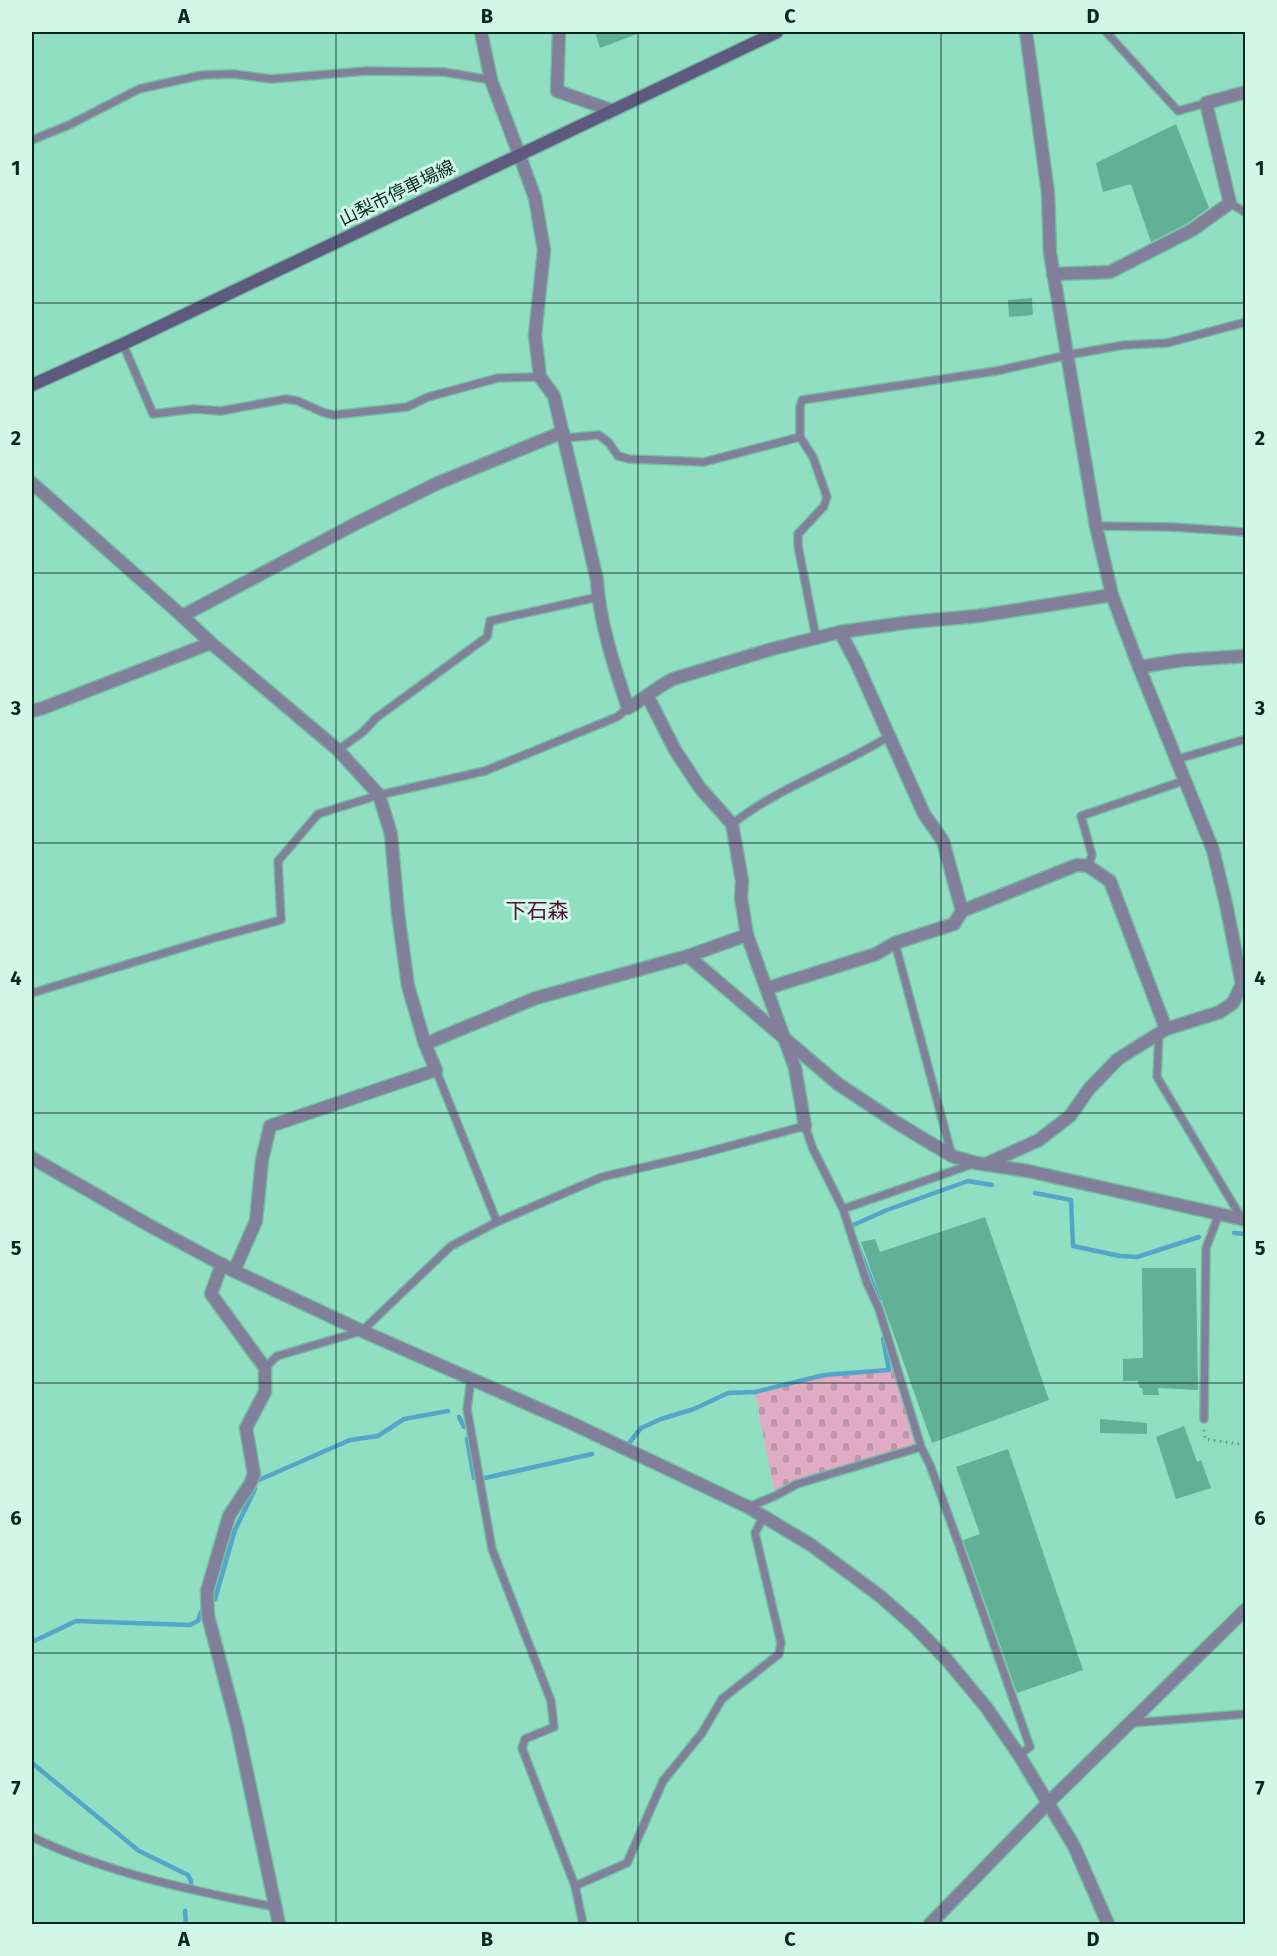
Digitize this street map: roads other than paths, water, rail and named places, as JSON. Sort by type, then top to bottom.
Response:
[{"type":"main road","name":"山梨市停車場線","points":[[32,385],[123,344],[777,32]]},
{"type":"street","points":[[481,32],[491,80],[535,198],[544,250],[535,335],[540,376],[554,396],[597,580],[598,597],[618,678],[628,708],[648,697],[654,689],[673,679],[816,637],[911,622],[978,616],[1112,595]]},
{"type":"street","points":[[559,32],[557,91],[611,110]]},
{"type":"street","points":[[981,1163],[1039,1140],[1070,1116],[1089,1089],[1118,1059],[1163,1031],[1220,1012],[1233,1002],[1244,984],[1214,850],[1112,595],[1096,526],[1050,253],[1048,193],[1026,32]]},
{"type":"street","points":[[1053,274],[1110,272],[1192,230],[1230,203],[1206,103],[1245,92]]},
{"type":"street","points":[[182,616],[357,523],[438,483],[564,435]]},
{"type":"street","points":[[32,483],[211,643],[338,750],[379,795],[391,834],[398,914],[408,986],[425,1044],[436,1070],[270,1126],[262,1160],[256,1221],[234,1271]]},
{"type":"street","points":[[840,632],[856,662],[924,814],[943,841],[962,910]]},
{"type":"street","points":[[32,711],[211,643]]},
{"type":"street","points":[[1139,667],[1184,660],[1245,656]]},
{"type":"street","points":[[648,697],[675,750],[700,788],[732,824],[742,881],[741,898],[747,935],[795,1068],[805,1126]]},
{"type":"street","points":[[768,988],[876,954],[895,943],[954,924],[962,910],[1077,865],[1088,866],[1110,881],[1163,1031]]},
{"type":"street","points":[[425,1044],[536,998],[688,956],[747,935]]},
{"type":"street","points":[[688,956],[838,1084],[952,1156],[1038,1173],[1244,1220]]},
{"type":"street","points":[[32,1158],[234,1271],[362,1331],[569,1422],[748,1507],[811,1545],[914,1626],[947,1660],[986,1707],[1019,1755],[1074,1846],[1108,1924]]},
{"type":"street","points":[[222,1264],[211,1294],[265,1368],[265,1392],[246,1428],[254,1474],[229,1516],[207,1591],[208,1616],[237,1726],[279,1924]]},
{"type":"street","points":[[930,1924],[1048,1803],[1245,1610]]},
{"type":"lane","points":[[1106,32],[1178,111],[1206,103]]},
{"type":"lane","points":[[32,140],[69,125],[139,89],[202,75],[234,74],[271,80],[366,71],[444,72],[491,80]]},
{"type":"lane","points":[[1230,203],[1245,213]]},
{"type":"lane","points":[[816,637],[798,546],[798,534],[824,506],[827,497],[813,457],[800,437],[802,400],[996,371],[1124,345],[1167,343],[1245,322]]},
{"type":"lane","points":[[123,344],[153,414],[194,409],[221,411],[286,399],[298,400],[333,415],[407,407],[428,397],[498,378],[540,376]]},
{"type":"lane","points":[[564,435],[599,435],[609,443],[618,456],[629,459],[704,462],[800,437]]},
{"type":"lane","points":[[1096,526],[1172,527],[1245,532]]},
{"type":"lane","points":[[338,750],[363,732],[376,718],[487,637],[490,621],[598,597]]},
{"type":"lane","points":[[32,993],[281,920],[278,861],[318,814],[379,795],[485,771],[617,717],[628,708]]},
{"type":"lane","points":[[732,824],[759,805],[866,751],[888,737]]},
{"type":"lane","points":[[1178,759],[1245,740]]},
{"type":"lane","points":[[1088,866],[1092,855],[1081,816],[1186,780]]},
{"type":"lane","points":[[895,943],[952,1156]]},
{"type":"lane","points":[[1163,1031],[1157,1077],[1244,1220]]},
{"type":"lane","points":[[436,1070],[496,1222]]},
{"type":"lane","points":[[265,1368],[277,1356],[362,1331],[451,1246],[496,1222],[602,1177],[805,1126],[813,1149],[843,1209],[867,1283],[879,1309],[921,1448],[930,1466],[1030,1747],[1019,1755]]},
{"type":"lane","points":[[843,1209],[981,1163]]},
{"type":"lane","points":[[1204,1419],[1206,1248],[1219,1214]]},
{"type":"lane","points":[[471,1379],[467,1409],[492,1549],[551,1701],[554,1727],[525,1739],[522,1748],[575,1886],[583,1924]]},
{"type":"lane","points":[[748,1507],[796,1484],[921,1448]]},
{"type":"lane","points":[[575,1886],[627,1863],[663,1781],[702,1733],[722,1699],[779,1654],[781,1643],[755,1533],[764,1516]]},
{"type":"lane","points":[[1131,1723],[1245,1714]]},
{"type":"lane","points":[[32,1837],[126,1872],[217,1896],[275,1907]]},
{"type":"waterway","points":[[852,1229],[851,1226],[887,1210],[968,1181],[992,1185]]},
{"type":"waterway","points":[[1035,1193],[1071,1200],[1073,1246],[1120,1256],[1137,1257],[1199,1237]]},
{"type":"waterway","points":[[1234,1233],[1246,1234]]},
{"type":"waterway","points":[[857,1243],[879,1300]]},
{"type":"waterway","points":[[630,1442],[641,1428],[694,1409],[728,1393],[755,1392],[824,1375],[889,1370],[883,1339]]},
{"type":"waterway","points":[[259,1480],[350,1440],[378,1436],[404,1419],[448,1411]]},
{"type":"waterway","points":[[459,1417],[464,1427]]},
{"type":"waterway","points":[[467,1439],[474,1478]]},
{"type":"waterway","points":[[485,1478],[592,1454]]},
{"type":"waterway","points":[[215,1599],[235,1530],[255,1489]]},
{"type":"waterway","points":[[32,1642],[76,1621],[190,1625],[198,1621],[201,1612]]},
{"type":"waterway","points":[[32,1763],[139,1851],[188,1875],[191,1884]]},
{"type":"waterway","points":[[185,1911],[186,1924]]},
{"type":"district","name":"下石森","points":[[537,911]]}]
